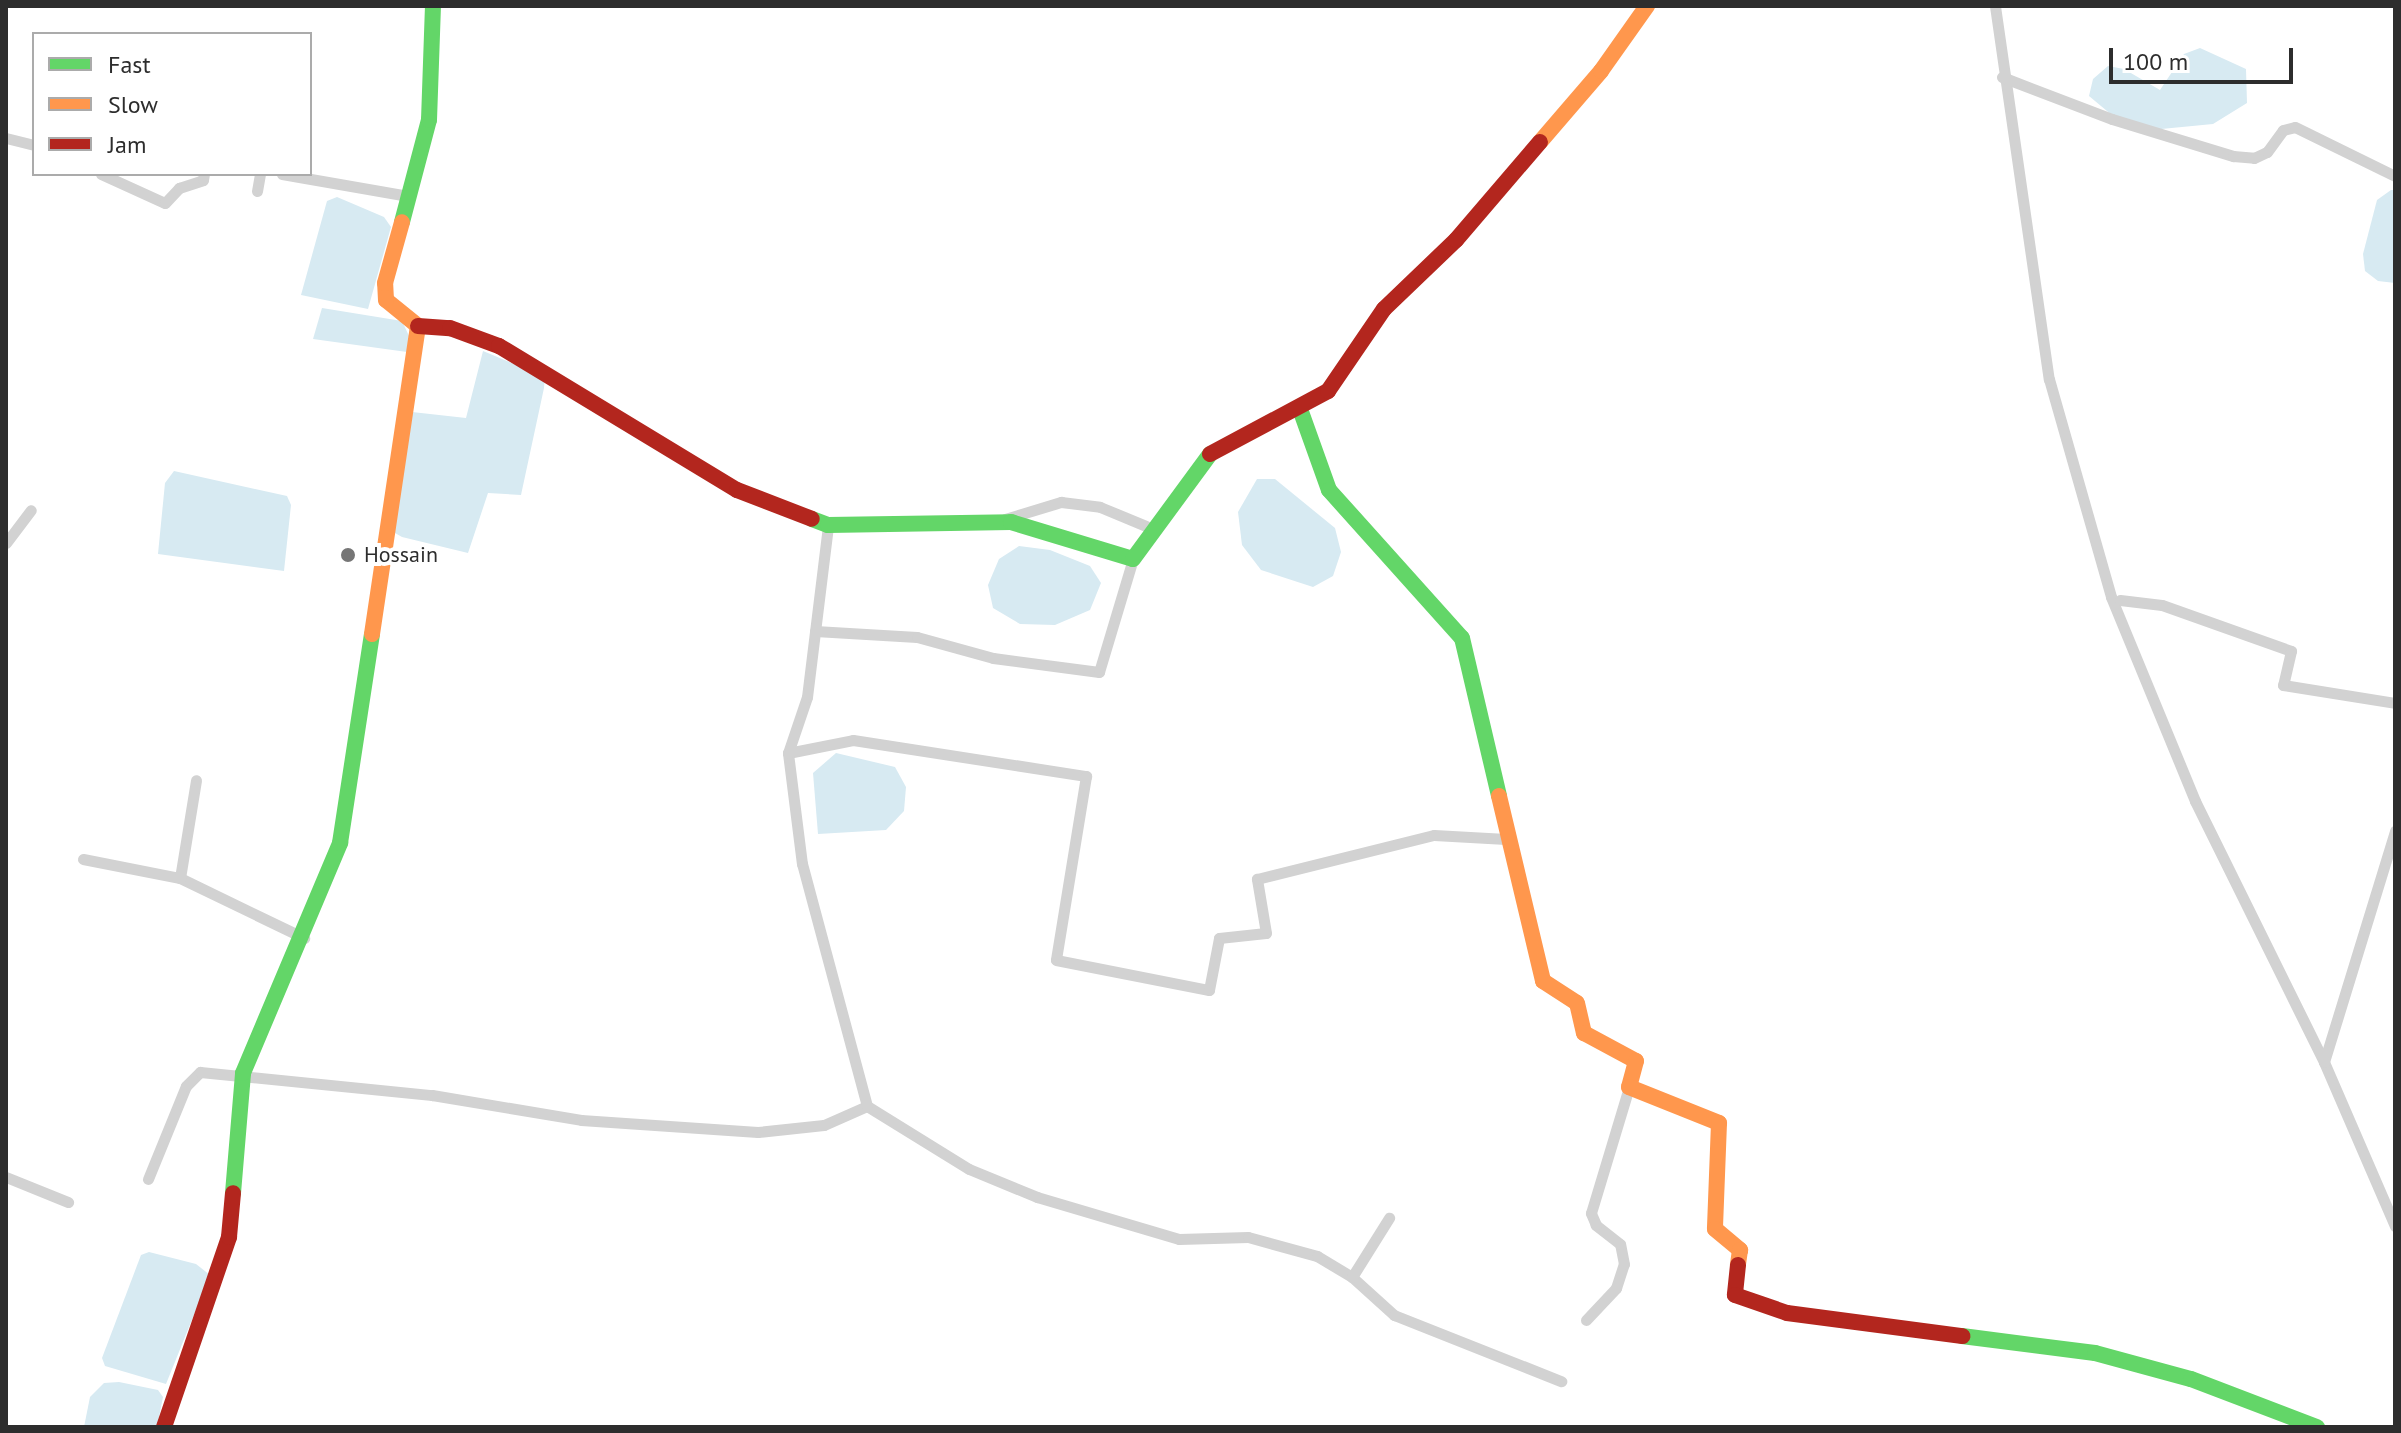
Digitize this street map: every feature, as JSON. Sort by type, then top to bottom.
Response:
[{"type":"street","points":[[433,6],[429,120],[385,283],[386,300],[418,326],[450,328],[499,346],[737,490],[828,525],[997,522],[1133,559]]},
{"type":"street","points":[[815,631],[917,637],[993,658],[1099,672],[1133,559],[1204,457],[1244,431],[1300,409],[1328,391],[1384,309],[1456,240],[1601,71],[1647,6]]},
{"type":"street","points":[[1995,6],[2002,77],[2049,379],[2111,597],[2195,801],[2324,1062],[2395,1226]]},
{"type":"street","points":[[2002,77],[2112,119],[2233,156],[2254,158],[2267,152],[2283,130],[2295,127],[2395,176]]},
{"type":"street","points":[[6,138],[32,144]]},
{"type":"street","points":[[105,176],[165,203],[179,188],[203,180],[204,176]]},
{"type":"street","points":[[257,191],[260,176]]},
{"type":"street","points":[[293,176],[408,196]]},
{"type":"street","points":[[164,1427],[229,1237],[243,1073],[304,938],[340,843],[418,326]]},
{"type":"street","points":[[1300,409],[1329,490],[1462,638],[1543,981],[1577,1003],[1584,1033],[1636,1061],[1591,1213],[1596,1225],[1620,1244],[1624,1264],[1616,1288],[1586,1320]]},
{"type":"street","points":[[997,522],[1061,502],[1100,507],[1146,526]]},
{"type":"street","points":[[6,543],[31,510]]},
{"type":"street","points":[[828,525],[807,697],[788,753],[802,864],[867,1106],[969,1169],[1037,1197],[1179,1239],[1248,1237],[1317,1256],[1352,1277],[1394,1315],[1561,1381]]},
{"type":"street","points":[[2120,600],[2162,605],[2291,651],[2283,685],[2395,703]]},
{"type":"street","points":[[788,753],[853,740],[1086,776],[1056,960],[1209,990],[1219,938],[1266,933],[1257,879],[1434,835],[1506,839]]},
{"type":"street","points":[[180,878],[196,780]]},
{"type":"street","points":[[2324,1062],[2395,831]]},
{"type":"street","points":[[83,859],[180,878],[304,938]]},
{"type":"street","points":[[148,1179],[191,1077],[200,1072],[243,1073],[432,1095],[581,1120],[758,1132],[824,1125],[867,1106]]},
{"type":"street","points":[[1629,1087],[1665,1097],[1719,1123],[1715,1229],[1740,1250],[1735,1295],[1787,1313],[2095,1353],[2191,1379],[2317,1427]]},
{"type":"street","points":[[6,1177],[68,1202]]},
{"type":"street","points":[[1352,1277],[1389,1218]]},
{"type":"shaded area","points":[[2200,48],[2246,69],[2247,103],[2213,124],[2151,130],[2113,116],[2089,96],[2093,79],[2108,66],[2124,69],[2160,90],[2184,54]]},
{"type":"shaded area","points":[[2395,190],[2395,283],[2378,281],[2365,271],[2363,254],[2377,200]]},
{"type":"shaded area","points":[[337,197],[384,217],[391,227],[368,309],[301,295],[327,201]]},
{"type":"shaded area","points":[[322,308],[402,321],[409,336],[407,352],[313,339]]},
{"type":"shaded area","points":[[483,351],[545,377],[521,495],[488,493],[468,553],[402,537],[395,533],[395,523],[412,412],[466,418]]},
{"type":"shaded area","points":[[174,471],[287,496],[291,505],[284,571],[158,554],[165,483]]},
{"type":"shaded area","points":[[1257,479],[1275,479],[1335,528],[1341,552],[1333,576],[1313,587],[1261,570],[1242,545],[1238,512]]},
{"type":"shaded area","points":[[1019,546],[1050,550],[1090,566],[1101,583],[1090,610],[1055,625],[1020,624],[993,608],[988,585],[999,559]]},
{"type":"shaded area","points":[[836,753],[895,767],[906,787],[904,811],[886,830],[818,834],[813,773]]},
{"type":"shaded area","points":[[149,1252],[196,1264],[210,1275],[166,1384],[105,1366],[102,1358],[141,1255]]},
{"type":"shaded area","points":[[119,1382],[158,1390],[163,1397],[157,1427],[84,1427],[90,1397],[104,1383]]},
{"type":"traffic: fast","points":[[402,222],[429,120],[433,6]]},
{"type":"traffic: fast","points":[[1300,409],[1329,490],[1462,638],[1499,796]]},
{"type":"traffic: fast","points":[[812,519],[828,525],[1011,522],[1133,559],[1210,454]]},
{"type":"traffic: fast","points":[[233,1193],[243,1073],[340,843],[372,634]]},
{"type":"traffic: fast","points":[[1962,1336],[2095,1353],[2191,1379],[2317,1427]]},
{"type":"traffic: slow","points":[[1540,142],[1601,71],[1647,6]]},
{"type":"traffic: slow","points":[[372,634],[418,326],[386,300],[385,283],[402,222]]},
{"type":"traffic: slow","points":[[1499,796],[1543,981],[1577,1003],[1584,1033],[1636,1061],[1629,1087],[1719,1123],[1715,1229],[1740,1250],[1738,1265]]},
{"type":"traffic: jam","points":[[1210,454],[1328,391],[1384,309],[1456,240],[1540,142]]},
{"type":"traffic: jam","points":[[418,326],[450,328],[499,346],[737,490],[812,519]]},
{"type":"traffic: jam","points":[[164,1427],[229,1237],[233,1193]]},
{"type":"traffic: jam","points":[[1738,1265],[1735,1295],[1787,1313],[1962,1336]]},
{"type":"place","name":"Hossain","points":[[348,555]]}]
